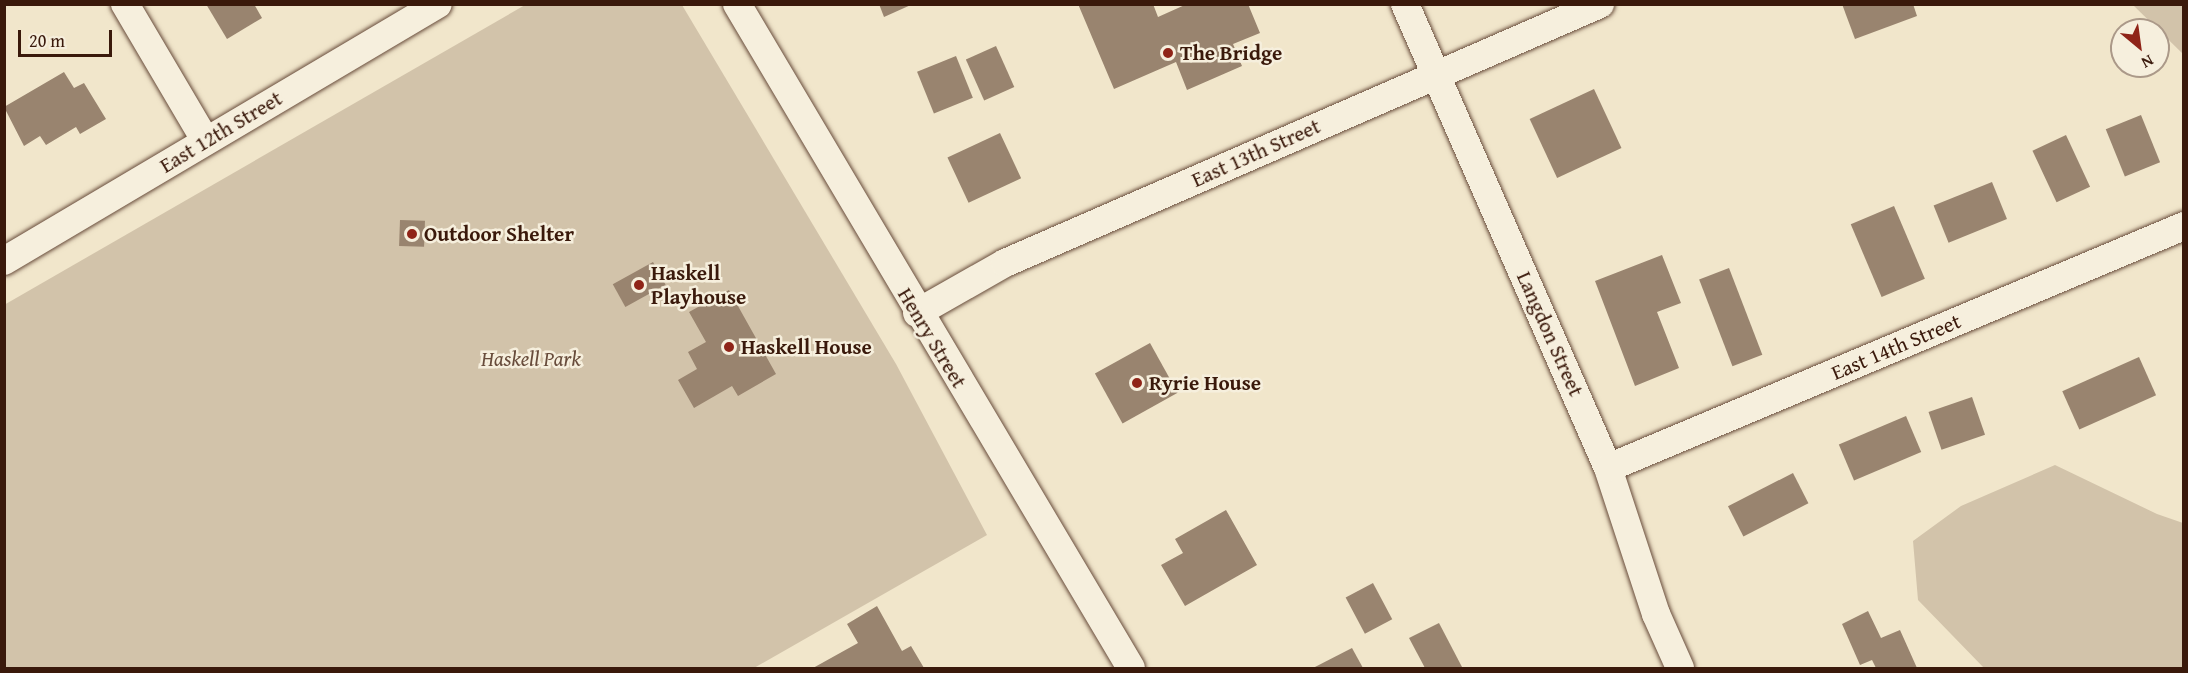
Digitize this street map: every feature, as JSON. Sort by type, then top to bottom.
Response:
[{"type":"street","points":[[125,4],[205,140]]},
{"type":"street","name":"East 12th Street","points":[[4,261],[438,4]]},
{"type":"street","name":"Henry Street","points":[[737,4],[917,313],[1131,669]]},
{"type":"street","name":"Langdon Street","points":[[1405,4],[1608,468],[1656,614],[1680,669]]},
{"type":"street","name":"East 13th Street","points":[[917,313],[1005,262],[1600,4]]},
{"type":"street","name":"East 14th Street","points":[[1608,468],[2184,226]]},
{"type":"green space","name":"Haskell Park","points":[[525,5],[682,5],[896,364],[987,535],[754,668],[5,668],[4,305]]},
{"type":"green space","points":[[2133,5],[2183,5],[2183,54],[2170,41],[2170,18],[2146,18]]},
{"type":"green space","points":[[2055,465],[2157,514],[2183,523],[2183,668],[1984,668],[1918,600],[1913,541],[1961,506]]},
{"type":"building","points":[[206,4],[254,4],[262,18],[227,39]]},
{"type":"building","points":[[879,4],[913,4],[884,17]]},
{"type":"building","name":"The Bridge","points":[[1078,4],[1153,4],[1158,17],[1187,4],[1248,4],[1260,33],[1233,44],[1242,66],[1187,90],[1176,62],[1114,89]]},
{"type":"building","points":[[1842,4],[1913,4],[1917,16],[1855,39]]},
{"type":"building","points":[[996,46],[1014,87],[984,101],[966,59]]},
{"type":"building","points":[[956,56],[973,98],[934,113],[917,72]]},
{"type":"building","points":[[64,72],[74,88],[84,83],[106,119],[80,134],[76,127],[46,145],[40,136],[24,146],[4,107]]},
{"type":"building","points":[[1594,89],[1621,148],[1557,178],[1530,119]]},
{"type":"building","points":[[2141,115],[2160,162],[2125,177],[2106,129]]},
{"type":"building","points":[[1000,133],[1021,178],[969,203],[947,158]]},
{"type":"building","points":[[2066,135],[2090,187],[2057,202],[2032,151]]},
{"type":"building","points":[[1992,182],[2007,219],[1949,243],[1934,206]]},
{"type":"building","points":[[1894,206],[1925,279],[1882,297],[1851,224]]},
{"type":"building","name":"Outdoor Shelter","points":[[400,220],[425,221],[424,247],[399,246]]},
{"type":"building","points":[[1662,255],[1681,303],[1657,312],[1679,368],[1635,386],[1595,281]]},
{"type":"building","name":"Haskell Playhouse","points":[[653,262],[666,285],[625,307],[613,284]]},
{"type":"building","points":[[1729,268],[1762,355],[1732,366],[1699,279]]},
{"type":"building","name":"Haskell House","points":[[729,290],[776,374],[738,396],[732,386],[694,408],[678,380],[697,369],[688,352],[706,342],[689,312]]},
{"type":"building","name":"Ryrie House","points":[[1150,343],[1178,393],[1123,423],[1095,374]]},
{"type":"building","points":[[2139,357],[2156,395],[2079,430],[2062,391]]},
{"type":"building","points":[[1972,397],[1985,435],[1942,450],[1929,412]]},
{"type":"building","points":[[1906,416],[1921,452],[1854,480],[1839,445]]},
{"type":"building","points":[[1793,473],[1808,503],[1743,536],[1728,506]]},
{"type":"building","points":[[1226,510],[1257,565],[1185,606],[1161,565],[1183,553],[1175,539]]},
{"type":"building","points":[[1373,583],[1392,619],[1365,634],[1346,598]]},
{"type":"building","points":[[877,606],[902,651],[911,646],[924,668],[813,668],[858,643],[847,624]]},
{"type":"building","points":[[1868,611],[1881,638],[1900,630],[1917,668],[1876,668],[1872,660],[1860,665],[1842,624]]},
{"type":"building","points":[[1439,623],[1462,667],[1425,668],[1409,638]]},
{"type":"building","points":[[1352,648],[1363,668],[1313,668]]},
{"type":"place","name":"The Bridge","points":[[1168,53]]},
{"type":"place","name":"Outdoor Shelter","points":[[412,234]]},
{"type":"place","name":"Haskell Playhouse","points":[[639,285]]},
{"type":"place","name":"Haskell House","points":[[729,347]]},
{"type":"place","name":"Ryrie House","points":[[1137,383]]}]
